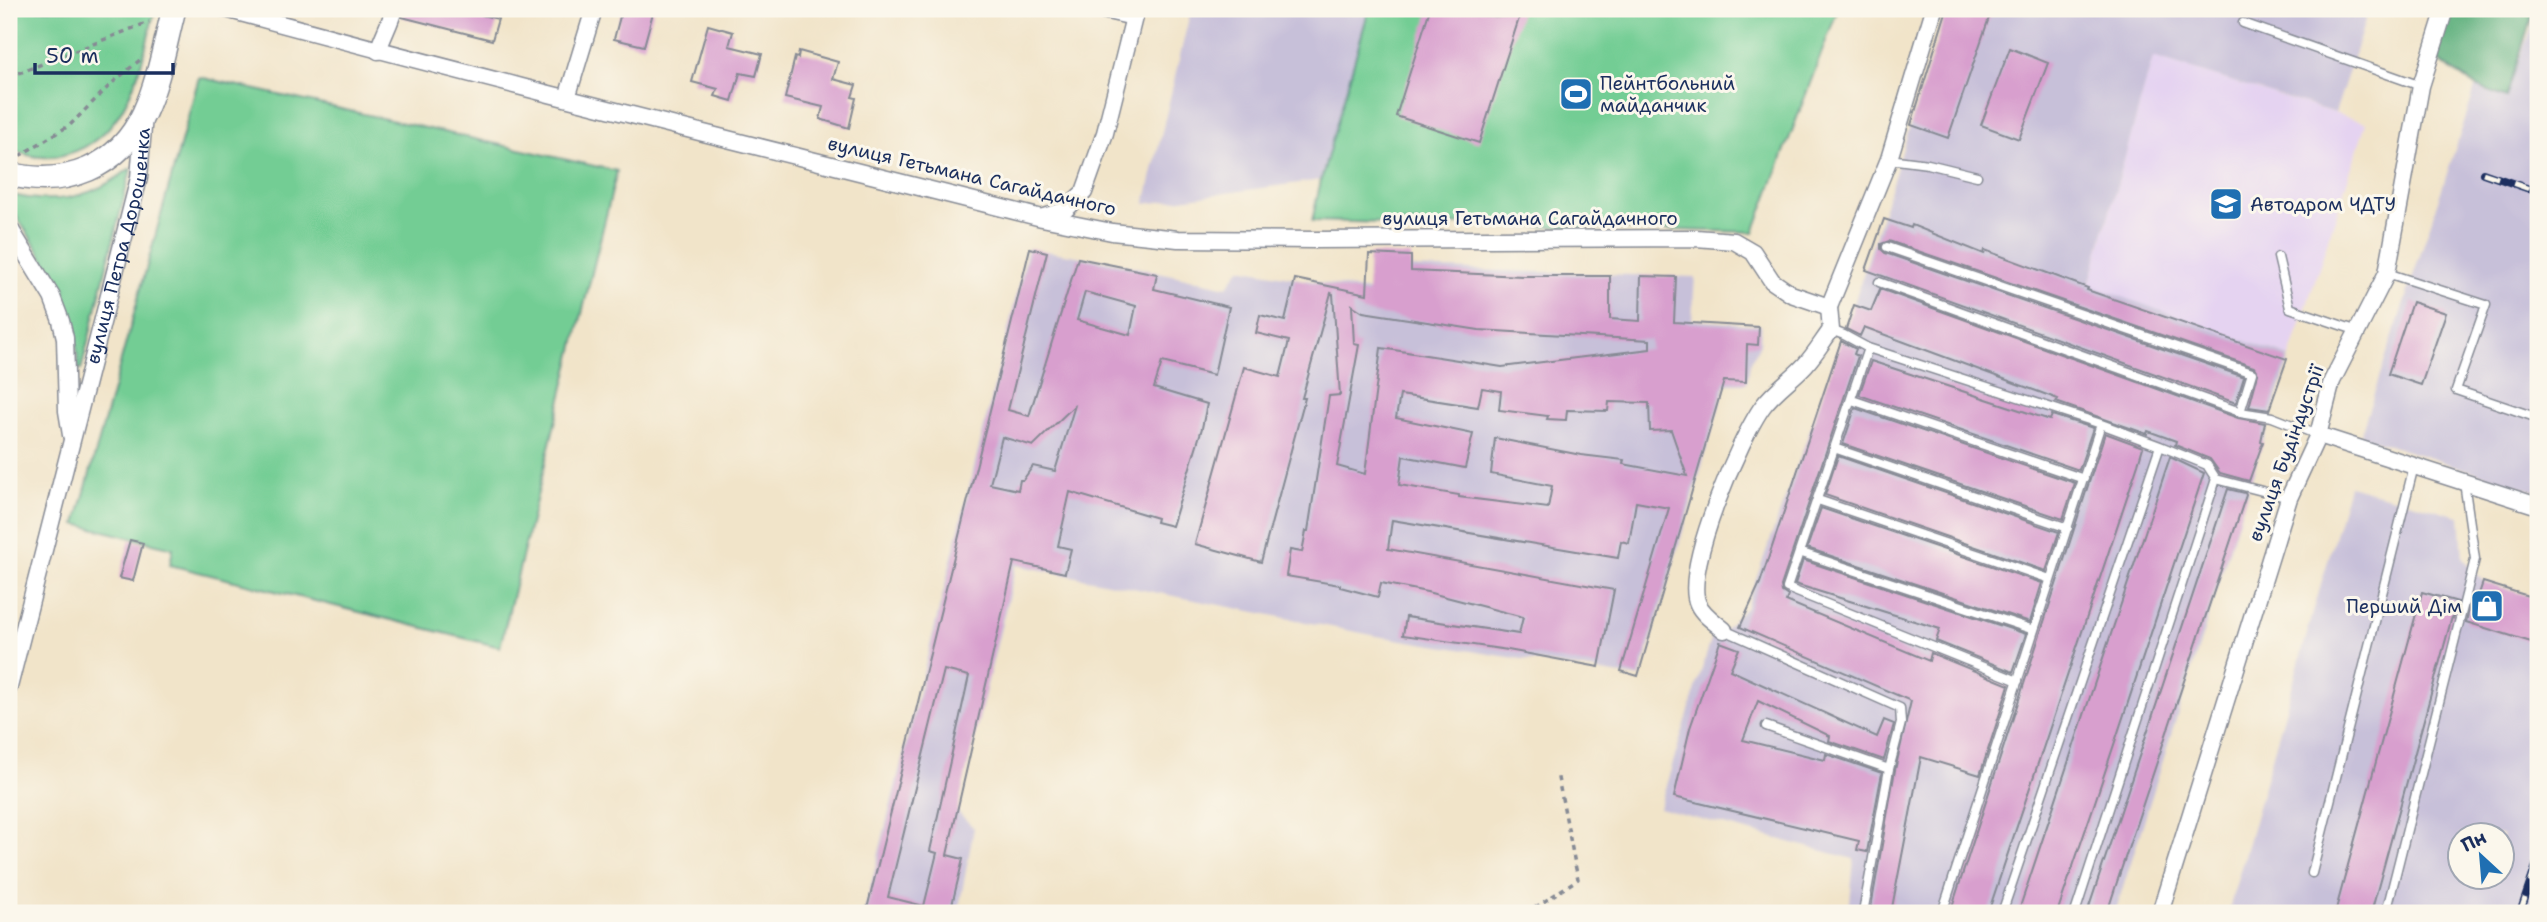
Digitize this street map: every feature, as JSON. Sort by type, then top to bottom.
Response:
[{"type":"main road","name":"вулиця Петра Дорошенка","points":[[144,113],[174,9]]},
{"type":"main road","points":[[9,174],[47,179],[84,173],[97,167],[119,149],[132,135],[144,113]]},
{"type":"street","name":"вулиця Гетьмана Сагайдачного","points":[[226,9],[378,51],[1042,218],[1112,232],[1178,239],[1696,238],[1734,241],[1753,252],[1772,281],[1791,294],[1829,307]]},
{"type":"street","points":[[378,51],[394,9]]},
{"type":"street","points":[[567,98],[594,9]]},
{"type":"street","points":[[1042,218],[1064,211],[1084,192],[1105,133],[1135,13],[1098,9]]},
{"type":"street","points":[[1724,630],[1703,612],[1697,603],[1695,589],[1697,565],[1715,508],[1748,428],[1766,402],[1806,363],[1831,331],[1829,307],[1889,159],[1934,9]]},
{"type":"street","name":"вулиця Будіндустрії","points":[[2161,913],[2289,499],[2318,435],[2332,381],[2387,273],[2421,86],[2445,9]]},
{"type":"street","name":"вулиця Петра Дорошенка","points":[[9,687],[139,177],[144,113]]},
{"type":"street","name":"вулиця Петра Дорошенка","points":[[9,227],[52,297],[61,321],[65,338],[67,411],[72,441]]},
{"type":"street","points":[[2318,435],[2538,506]]},
{"type":"lane","points":[[2243,23],[2421,86]]},
{"type":"lane","points":[[1889,159],[1928,163],[1977,176]]},
{"type":"lane","points":[[1886,247],[2252,373],[2240,412]]},
{"type":"lane","points":[[2278,257],[2290,308],[2358,331]]},
{"type":"lane","points":[[2387,273],[2486,305],[2456,390],[2538,418]]},
{"type":"lane","points":[[1879,282],[2240,412],[2272,417],[2318,435]]},
{"type":"lane","points":[[1831,331],[1868,348],[2160,446],[2207,465],[2216,479],[2289,499]]},
{"type":"lane","points":[[1868,348],[1787,588],[2018,681]]},
{"type":"lane","points":[[1852,400],[2084,479]]},
{"type":"lane","points":[[1942,913],[2101,424]]},
{"type":"lane","points":[[2003,913],[2160,446]]},
{"type":"lane","points":[[1834,448],[2068,528]]},
{"type":"lane","points":[[2312,873],[2414,466]]},
{"type":"lane","points":[[2075,913],[2216,479]]},
{"type":"lane","points":[[2386,913],[2475,559],[2464,482]]},
{"type":"lane","points":[[1818,500],[2050,579]]},
{"type":"lane","points":[[1799,552],[2034,630]]},
{"type":"lane","points":[[1724,630],[1900,708],[1901,723],[1889,769],[1863,913]]},
{"type":"lane","points":[[1766,726],[1889,769]]},
{"type":"path","points":[[9,24],[16,9]]},
{"type":"path","points":[[9,77],[152,21]]},
{"type":"path","points":[[22,154],[70,125],[111,84],[142,59]]},
{"type":"path","points":[[1527,913],[1578,879],[1557,773]]},
{"type":"shaded area","points":[[1191,9],[1369,9],[1321,180],[1145,204]]},
{"type":"shaded area","points":[[1947,9],[2369,9],[2335,113],[2153,57],[2089,285],[2290,357],[2115,913],[1849,913],[1854,859],[1659,808],[1713,633],[1724,630],[1746,607],[1844,335]]},
{"type":"shaded area","points":[[2535,9],[2538,9],[2538,492],[2360,436],[2476,86],[2506,97],[2536,13]]},
{"type":"shaded area","name":"Автодром ЧДТУ","points":[[2153,57],[2366,123],[2290,357],[2089,286]]},
{"type":"shaded area","points":[[1028,248],[1113,262],[1227,287],[1240,268],[1401,297],[1406,268],[1695,277],[1692,320],[1761,325],[1760,344],[1750,364],[1747,384],[1726,384],[1640,678],[1377,636],[1016,565],[957,811],[974,828],[958,913],[864,913]]},
{"type":"shaded area","points":[[2349,486],[2460,516],[2463,558],[2483,581],[2538,599],[2538,913],[2228,913]]},
{"type":"green space","points":[[18,9],[155,9],[138,74],[119,115],[105,132],[88,145],[67,154],[45,157],[23,154],[9,148],[9,28]]},
{"type":"green space","name":"Пейнтбольний майданчик","points":[[1369,9],[1838,9],[1754,232],[1312,221]]},
{"type":"green space","points":[[2445,9],[2534,9],[2506,98],[2476,86],[2429,54]]},
{"type":"green space","points":[[199,77],[617,171],[500,647],[170,565],[173,548],[76,524]]},
{"type":"green space","points":[[129,169],[81,370],[78,369],[72,322],[65,301],[57,282],[9,204],[9,194],[41,199],[72,197],[101,187]]},
{"type":"building","points":[[404,9],[458,9],[498,19],[492,40],[402,17]]},
{"type":"building","points":[[622,9],[654,9],[644,46],[614,39]]},
{"type":"building","points":[[1430,9],[1522,9],[1479,143],[1396,116]]},
{"type":"building","points":[[1947,9],[1992,9],[1948,138],[1911,125]]},
{"type":"building","points":[[708,25],[733,32],[729,46],[762,54],[756,76],[740,73],[732,101],[715,96],[718,89],[692,82]]},
{"type":"building","points":[[2010,48],[2048,63],[2019,139],[1981,125]]},
{"type":"building","points":[[799,51],[838,62],[833,79],[856,85],[849,128],[820,119],[823,107],[785,98],[795,57],[798,58]]},
{"type":"building","points":[[1884,219],[1911,228],[1912,225],[1984,254],[1985,250],[2088,288],[2087,290],[2287,359],[2269,410],[2249,407],[2258,374],[2254,367],[1889,241],[1881,244],[1885,253],[2244,377],[2236,403],[1866,270]]},
{"type":"building","points":[[1030,248],[1047,252],[1008,410],[1029,416],[1078,258],[1157,274],[1154,289],[1229,307],[1214,375],[1162,362],[1154,388],[1207,404],[1172,526],[1156,522],[1157,518],[1070,492],[1058,546],[1071,549],[1065,573],[1014,562],[947,855],[963,859],[950,913],[866,913]],"holes":[[[1085,292],[1136,306],[1130,335],[1077,320]],[[1075,405],[1055,471],[1033,466],[1023,480],[1020,480],[1018,490],[990,484],[1002,437],[1033,446]],[[944,670],[969,676],[930,851],[937,853],[924,906],[888,897]]]},
{"type":"building","points":[[1369,254],[1411,256],[1411,271],[1523,276],[1610,276],[1610,319],[1640,321],[1641,276],[1676,277],[1674,322],[1759,327],[1758,345],[1747,344],[1746,382],[1724,381],[1638,676],[1621,671],[1669,508],[1636,502],[1629,543],[1621,541],[1618,558],[1392,520],[1388,549],[1614,590],[1599,667],[1508,650],[1403,635],[1406,617],[1519,634],[1523,617],[1381,583],[1378,597],[1340,585],[1286,576],[1290,550],[1302,552],[1308,531],[1329,396],[1340,395],[1331,293],[1261,562],[1195,544],[1244,367],[1280,377],[1289,341],[1256,333],[1260,315],[1285,321],[1295,279],[1367,294]],"holes":[[[1352,305],[1363,312],[1479,330],[1650,340],[1650,349],[1502,367],[1381,348],[1365,474],[1337,466],[1359,345],[1354,344]],[[1482,388],[1501,391],[1499,410],[1548,416],[1547,419],[1566,420],[1567,410],[1608,411],[1609,402],[1649,403],[1650,431],[1671,430],[1687,476],[1623,464],[1624,460],[1581,455],[1495,438],[1491,474],[1552,486],[1548,508],[1459,497],[1399,485],[1403,456],[1465,468],[1473,434],[1396,418],[1400,395],[1478,407]]]},
{"type":"building","points":[[1880,289],[2238,418],[2265,423],[2263,442],[2249,481],[2220,473],[2210,459],[2175,445],[2176,441],[2148,431],[2147,434],[2056,402],[2058,399],[1864,327],[1860,336],[1846,329],[1854,305],[1871,311]]},
{"type":"building","points":[[2412,302],[2446,313],[2421,385],[2388,374]]},
{"type":"building","points":[[1841,341],[1856,349],[1854,354],[1858,356],[1781,586],[1782,592],[1788,596],[1786,601],[1929,661],[1931,653],[2009,685],[1980,775],[1921,757],[1891,913],[1870,913],[1895,770],[1911,701],[1740,627],[1760,583]]},
{"type":"building","points":[[1871,361],[2050,420],[2052,415],[2093,428],[2079,470],[1859,395]]},
{"type":"building","points":[[1855,408],[2075,483],[2063,519],[1843,444]]},
{"type":"building","points":[[2105,433],[2143,447],[2138,464],[1988,913],[1950,913]]},
{"type":"building","points":[[1838,456],[2059,532],[2046,571],[1825,495]]},
{"type":"building","points":[[2170,457],[2204,473],[2093,808],[2057,913],[2018,913]]},
{"type":"building","points":[[2228,489],[2246,495],[2107,913],[2087,913]]},
{"type":"building","points":[[1821,508],[2042,583],[2030,622],[1807,548]]},
{"type":"building","points":[[130,540],[143,543],[133,581],[119,578]]},
{"type":"building","points":[[1803,560],[2026,634],[2013,672],[1936,641],[1940,629],[1795,584]]},
{"type":"building","points":[[2483,582],[2538,599],[2538,620],[2531,642],[2466,622],[2470,605],[2475,606]]},
{"type":"building","points":[[2422,592],[2458,602],[2371,913],[2335,913]]},
{"type":"building","points":[[1720,642],[1739,649],[1730,670],[1877,737],[1884,720],[1894,724],[1884,760],[1829,741],[1830,736],[1758,701],[1743,740],[1825,760],[1826,754],[1882,773],[1867,852],[1857,850],[1859,841],[1674,797],[1690,728]]},
{"type":"railway","points":[[2483,173],[2538,192]]},
{"type":"railway","points":[[2520,913],[2538,860]]},
{"type":"place","name":"Пейнтбольний майданчик","points":[[1576,94]]},
{"type":"place","name":"Автодром ЧДТУ","points":[[2226,204]]},
{"type":"place","name":"Перший Дім","points":[[2487,606]]}]
